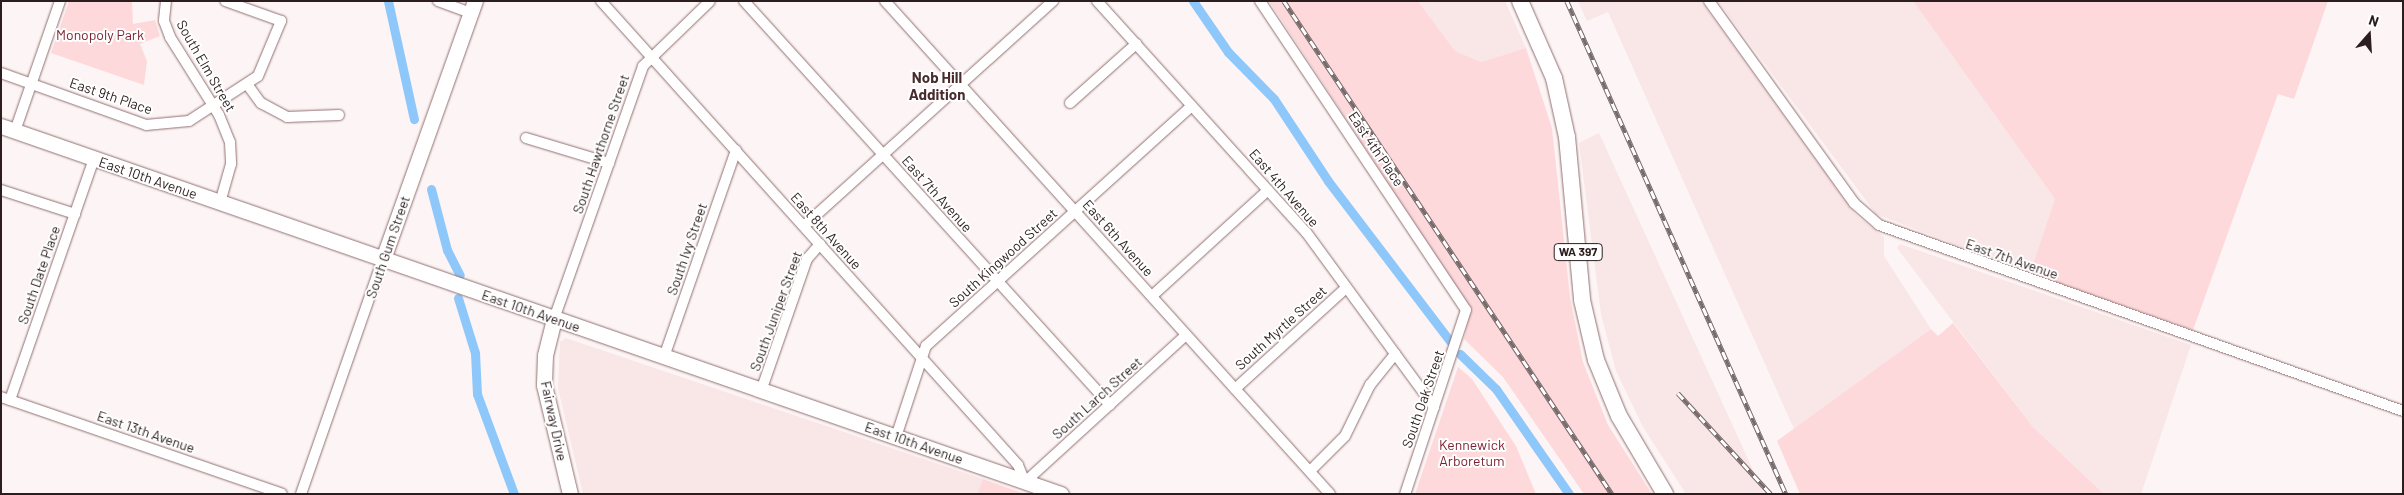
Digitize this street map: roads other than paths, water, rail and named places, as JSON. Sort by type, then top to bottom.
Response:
[{"type":"main road","name":"WA 397","points":[[1520,1],[1554,78],[1568,136],[1582,300],[1596,360],[1619,416],[1665,494]]},
{"type":"street","points":[[8,129],[32,83],[60,1]]},
{"type":"street","name":"South Elm Street","points":[[166,1],[164,21],[170,37],[213,107],[231,154],[220,203]]},
{"type":"street","name":"East 9th Place","points":[[1,73],[153,126],[189,121],[247,84],[263,70],[282,21],[225,1]]},
{"type":"street","points":[[438,1],[473,7]]},
{"type":"street","name":"East 8th Avenue","points":[[601,1],[1018,464],[1025,482]]},
{"type":"street","name":"South Hawthorne Street","points":[[554,319],[609,163],[651,56],[710,1]]},
{"type":"street","name":"East 7th Avenue","points":[[744,1],[1110,405]]},
{"type":"street","name":"East 6th Avenue","points":[[885,1],[1330,494]]},
{"type":"street","points":[[804,226],[1053,1]]},
{"type":"street","name":"East 4th Avenue","points":[[1097,1],[1268,190],[1346,288],[1434,407]]},
{"type":"street","name":"East 4th Place","points":[[1260,1],[1466,314]]},
{"type":"street","name":"East 7th Avenue","points":[[1709,1],[1854,203],[1879,225],[2403,411]]},
{"type":"street","name":"South Gum Street","points":[[301,494],[473,7]]},
{"type":"street","points":[[1070,103],[1136,44]]},
{"type":"street","points":[[247,84],[261,103],[287,117],[339,115]]},
{"type":"street","name":"South Kingwood Street","points":[[896,437],[921,356],[926,346],[1192,106]]},
{"type":"street","name":"East 10th Avenue","points":[[8,129],[1061,494]]},
{"type":"street","points":[[526,138],[609,163]]},
{"type":"street","name":"South Ivy Street","points":[[664,357],[736,150]]},
{"type":"street","name":"South Date Place","points":[[6,398],[94,159]]},
{"type":"street","points":[[1,190],[75,214]]},
{"type":"street","points":[[1152,296],[1268,190]]},
{"type":"street","name":"South Juniper Street","points":[[762,391],[807,259],[820,244]]},
{"type":"street","name":"South Myrtle Street","points":[[1235,389],[1346,288]]},
{"type":"street","name":"South Oak Street","points":[[1405,494],[1466,314]]},
{"type":"street","name":"Fairway Drive","points":[[554,319],[545,355],[544,385],[570,494]]},
{"type":"street","name":"South Larch Street","points":[[1025,482],[1186,335]]},
{"type":"street","points":[[1310,471],[1345,436],[1370,386],[1395,354]]},
{"type":"street","name":"East 13th Avenue","points":[[6,398],[282,494]]},
{"type":"waterway","points":[[388,1],[414,119]]},
{"type":"waterway","points":[[1193,1],[1228,52],[1274,99],[1328,181],[1450,341]]},
{"type":"waterway","points":[[431,189],[447,250],[460,275]]},
{"type":"waterway","points":[[458,298],[475,353],[477,394],[514,494]]},
{"type":"waterway","points":[[1460,354],[1496,389],[1569,494]]},
{"type":"railway","points":[[1284,1],[1612,494]]},
{"type":"railway","points":[[1567,1],[1786,494]]},
{"type":"railway","points":[[1678,393],[1771,494]]},
{"type":"district","name":"Nob Hill Addition","points":[[937,86]]},
{"type":"park label","name":"Monopoly Park","points":[[100,35]]},
{"type":"park label","name":"Kennewick Arboretum","points":[[1472,454]]}]
